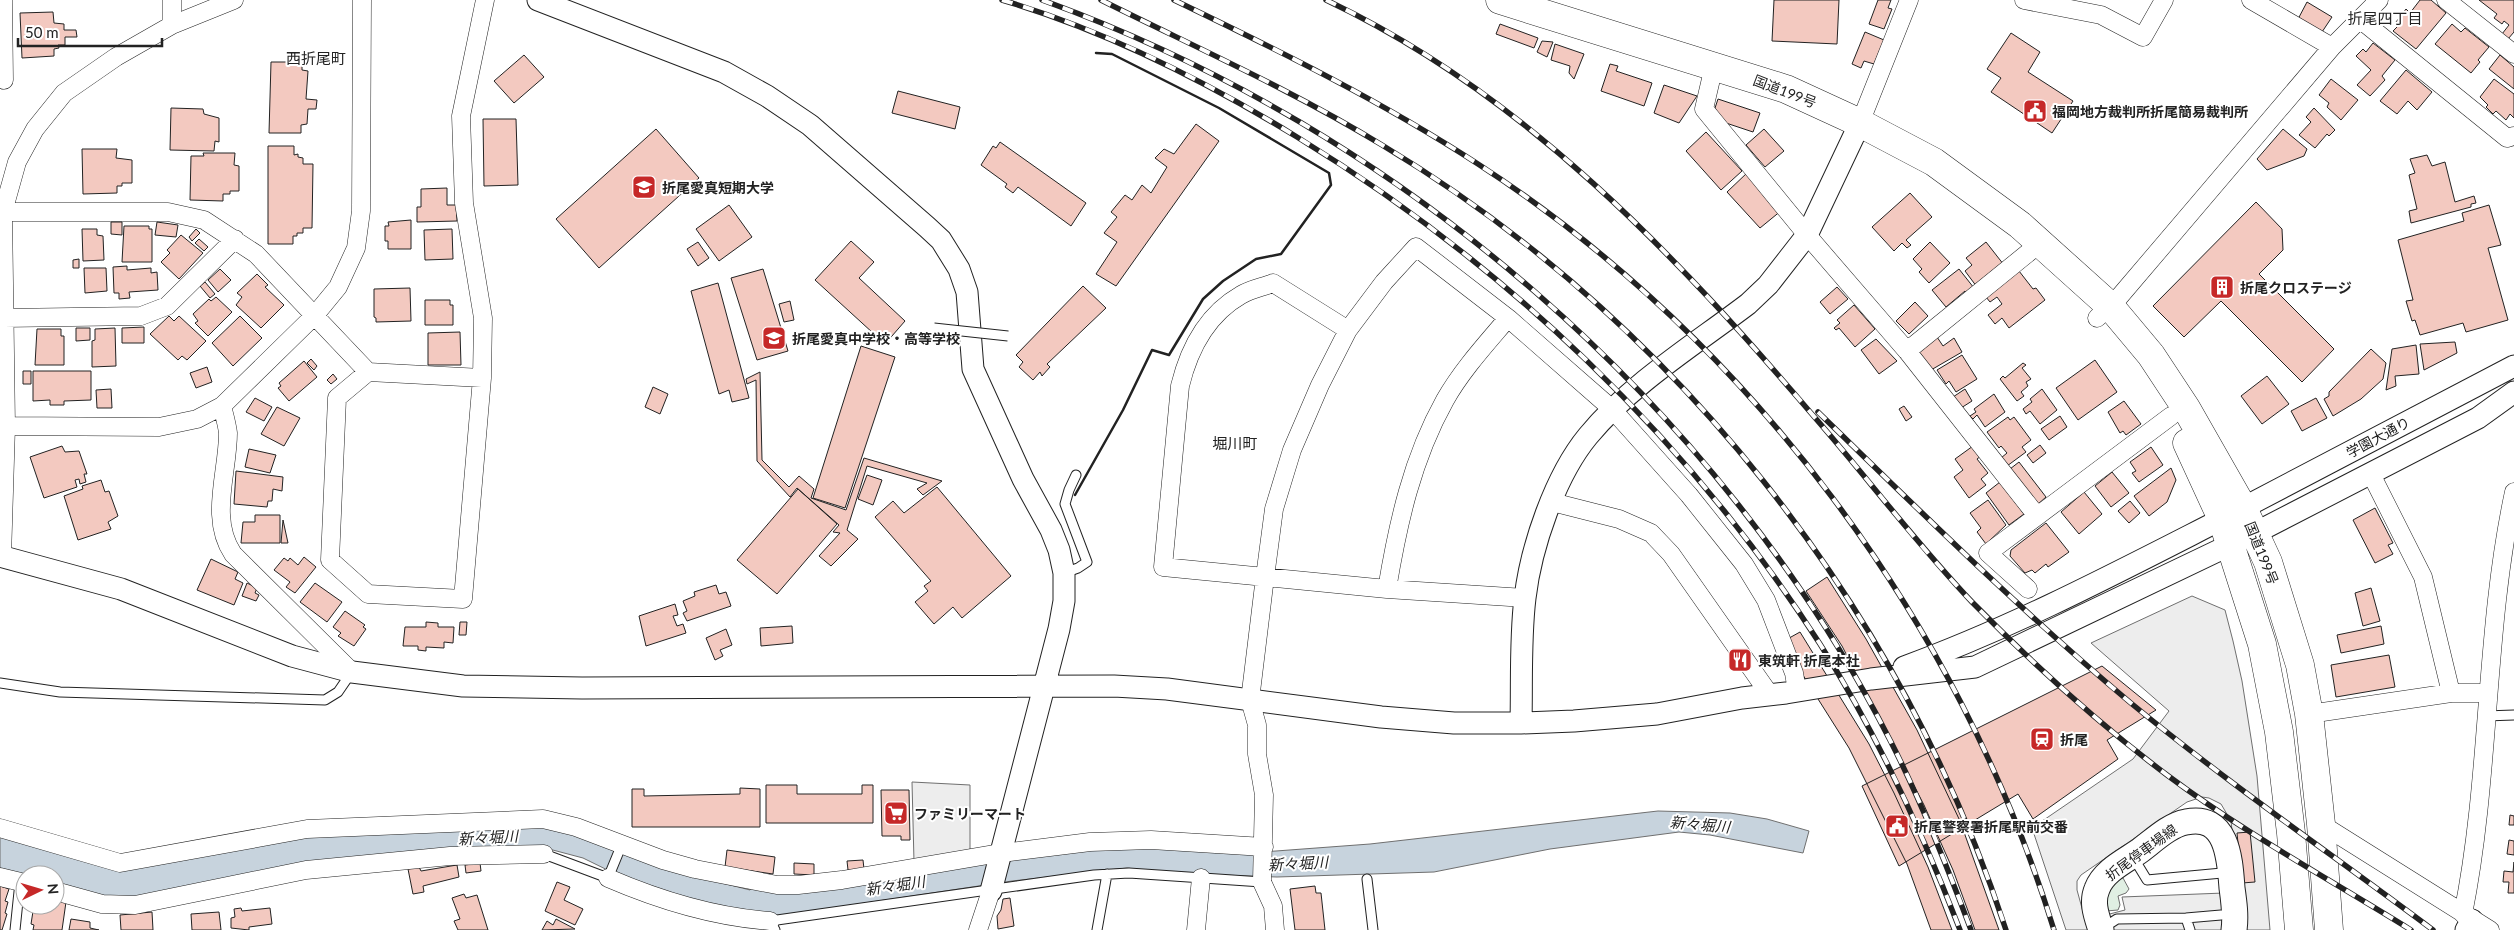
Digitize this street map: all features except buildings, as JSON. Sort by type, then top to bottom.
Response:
[{"type":"highway","name":"国道199号","points":[[1500,0],[1552,8],[1714,66],[1786,89],[1860,123],[1934,162],[2020,225],[2104,312],[2151,355],[2186,408],[2232,514],[2231,545],[2262,644],[2273,694],[2291,834],[2298,930]]},
{"type":"highway","name":"国道199号","points":[[2104,312],[2136,366],[2171,416],[2202,472],[2232,514],[2255,534],[2286,616],[2300,665],[2309,714],[2321,824],[2329,930]]},
{"type":"main road","name":"折尾停車場線","points":[[2102,930],[2094,901],[2097,887],[2112,870],[2177,825],[2184,822],[2199,821],[2212,827],[2224,838],[2230,867],[2228,922]]},
{"type":"street","points":[[3,0],[4,80]]},
{"type":"street","points":[[172,0],[172,25]]},
{"type":"street","points":[[234,0],[172,25],[116,57],[64,93],[35,130],[17,162],[3,212],[6,426],[1,557],[121,588],[292,656],[352,672],[463,686],[582,688],[1044,686],[1167,689],[1381,717],[1454,723],[1574,721],[1657,714],[1870,679],[1975,667],[2255,534],[2478,418],[2514,392]]},
{"type":"street","points":[[6,426],[160,426],[197,419],[222,406],[315,315],[338,287],[356,248],[361,211],[362,0]]},
{"type":"street","points":[[482,378],[368,372],[337,398],[330,560],[368,594],[463,599],[482,378],[483,318],[464,203],[461,116],[486,0]]},
{"type":"street","points":[[538,0],[724,72],[767,96],[810,125],[941,240],[960,269],[967,292],[973,369],[1022,479],[1051,530],[1059,550],[1064,573],[1064,601],[1044,686],[992,888],[978,930]]},
{"type":"street","points":[[1521,723],[1524,598],[1537,541],[1566,469],[1587,438],[1612,409],[1748,304],[1768,286],[1807,235],[1860,123],[1908,0]]},
{"type":"street","points":[[2024,0],[2101,15],[2143,37],[2164,0]]},
{"type":"street","points":[[2251,0],[2332,47]]},
{"type":"street","points":[[2104,312],[2332,47],[2379,0]]},
{"type":"street","points":[[2446,0],[2514,54]]},
{"type":"street","points":[[2361,20],[2507,138],[2514,136]]},
{"type":"street","points":[[1714,66],[1704,109],[1807,235],[1907,351],[2036,516]]},
{"type":"street","points":[[3,212],[168,212],[204,220],[256,254],[368,372]]},
{"type":"street","points":[[4,318],[142,316],[154,312],[167,306],[235,239]]},
{"type":"street","points":[[1907,351],[2039,244]]},
{"type":"street","points":[[1275,930],[1272,906],[1262,879],[1264,795],[1257,754],[1257,725],[1250,700],[1274,509],[1292,450],[1348,330],[1384,282],[1416,247],[1508,318],[1612,409],[1689,495],[1744,564],[1766,600],[1794,673],[1797,691]]},
{"type":"street","points":[[1348,330],[1273,283],[1241,294],[1224,307],[1197,338],[1186,362],[1180,386],[1163,567],[1386,589],[1524,598]]},
{"type":"street","points":[[1386,589],[1406,493],[1422,450],[1446,400],[1475,357],[1508,318]]},
{"type":"street","name":"学園大通り","points":[[1870,679],[1977,638],[2054,603],[2232,514],[2514,366]]},
{"type":"street","points":[[222,406],[228,431],[220,522],[225,543],[233,554],[352,672]]},
{"type":"street","points":[[2028,589],[1988,553],[2171,416]]},
{"type":"street","points":[[2371,474],[2423,577],[2451,694]]},
{"type":"street","points":[[2473,923],[2474,862],[2487,693],[2505,535],[2514,492]]},
{"type":"street","points":[[1552,502],[1619,519],[1651,534],[1671,554],[1770,695]]},
{"type":"street","points":[[2309,714],[2451,694],[2487,693]]},
{"type":"street","points":[[0,828],[120,863],[307,828],[543,819],[576,827],[663,860],[695,869],[777,885],[798,885],[842,880],[1000,856],[1127,840],[1263,849]]},
{"type":"street","points":[[2321,824],[2473,923]]},
{"type":"street","points":[[65,894],[102,904],[134,905],[306,870],[450,856],[544,854]]},
{"type":"street","points":[[0,877],[15,880]]},
{"type":"street","points":[[608,878],[646,895],[773,926]]},
{"type":"street","points":[[1196,930],[1201,878]]},
{"type":"lane","points":[[934,328],[1008,336]]},
{"type":"lane","points":[[1064,573],[1078,568],[1087,562],[1065,504],[1076,475]]},
{"type":"lane","points":[[0,683],[60,692],[325,700],[338,692],[352,672]]},
{"type":"lane","points":[[2485,716],[2514,715]]},
{"type":"lane","points":[[544,854],[608,878],[622,844]]},
{"type":"lane","points":[[2132,856],[2147,880],[2222,873],[2230,867]]},
{"type":"lane","points":[[773,926],[992,888],[1107,874],[1262,879]]},
{"type":"lane","points":[[1097,930],[1107,874]]},
{"type":"lane","points":[[1367,879],[1373,930]]},
{"type":"lane","points":[[15,930],[17,915]]},
{"type":"lane","points":[[2102,930],[2112,921],[2138,917],[2186,918],[2228,922]]},
{"type":"lane","points":[[2186,918],[2190,930]]},
{"type":"green space","points":[[2120,877],[2123,878],[2129,889],[2126,893],[2118,896],[2120,905],[2118,910],[2106,911],[2107,892]]},
{"type":"shaded area","points":[[2192,596],[2225,610],[2233,641],[2242,681],[2257,776],[2270,930],[2242,930],[2231,821],[2221,804],[2202,797],[2187,802],[2081,875],[2077,881],[2077,890],[2088,930],[2066,930],[2032,828],[2133,759],[2169,711],[2091,643]]},
{"type":"shaded area","points":[[912,782],[970,785],[970,854],[914,862]]},
{"type":"shaded area","points":[[2224,893],[2225,930],[2106,930],[2102,916],[2125,910],[2122,897]]},
{"type":"water","name":"新々堀川","points":[[1658,811],[1730,813],[1767,819],[1809,831],[1803,853],[1710,835],[1679,832],[1550,849],[1434,872],[1277,877],[1164,873],[1127,868],[1012,881],[778,916],[751,914],[717,907],[636,884],[583,858],[549,849],[514,846],[304,863],[175,894],[117,900],[65,885],[65,865],[15,865],[15,872],[0,868],[0,837],[119,869],[294,836],[529,824],[570,830],[610,849],[671,870],[750,890],[752,886],[1139,845],[1243,853],[1370,844]]},
{"type":"railway","points":[[1002,0],[1079,26],[1154,59],[1226,96],[1297,137],[1374,187],[1448,241],[1519,299],[1587,361],[1651,427],[1712,496],[1768,568],[1820,644],[1861,713],[1897,784],[1930,856],[1960,930]]},
{"type":"railway","points":[[1042,0],[1174,55],[1301,123],[1422,202],[1536,292],[1640,392],[1736,501],[1819,618],[1891,742],[1934,835],[1971,930]]},
{"type":"railway","points":[[1101,0],[1278,87],[1348,125],[1382,145],[1489,216],[1588,296],[1680,385],[1764,482],[1839,586],[1905,695],[1961,810],[2006,930]]},
{"type":"railway","points":[[1174,0],[1290,57],[1367,98],[1478,164],[1577,235],[1669,314],[1754,402],[1832,497],[1901,598],[1962,705],[2013,816],[2054,930]]},
{"type":"railway","points":[[1326,0],[1398,38],[1467,82],[1532,131],[1593,183],[1652,239],[1764,358],[1932,558],[1972,602],[2042,670],[2091,713],[2141,755],[2196,796],[2287,855],[2411,930]]},
{"type":"railway","points":[[1818,412],[2011,598],[2132,704],[2243,791],[2433,930]]},
{"type":"wall","points":[[1075,495],[1123,410],[1152,350],[1169,355],[1203,299],[1223,281],[1256,259],[1281,254],[1331,185],[1329,173],[1219,108],[1112,54],[1096,53]]},
{"type":"place","name":"福岡地方裁判所折尾簡易裁判所","points":[[2035,111]]},
{"type":"place","name":"折尾愛真短期大学","points":[[644,187]]},
{"type":"place","name":"折尾クロステージ","points":[[2222,287]]},
{"type":"place","name":"折尾愛真中学校・高等学校","points":[[774,338]]},
{"type":"place","name":"東筑軒 折尾本社","points":[[1740,660]]},
{"type":"place","name":"折尾","points":[[2042,739]]},
{"type":"place","name":"ファミリーマート","points":[[896,813]]},
{"type":"place","name":"折尾警察署折尾駅前交番","points":[[1897,826]]},
{"type":"district","name":"折尾四丁目","points":[[2385,18]]},
{"type":"district","name":"西折尾町","points":[[316,58]]},
{"type":"district","name":"堀川町","points":[[1235,443]]}]
